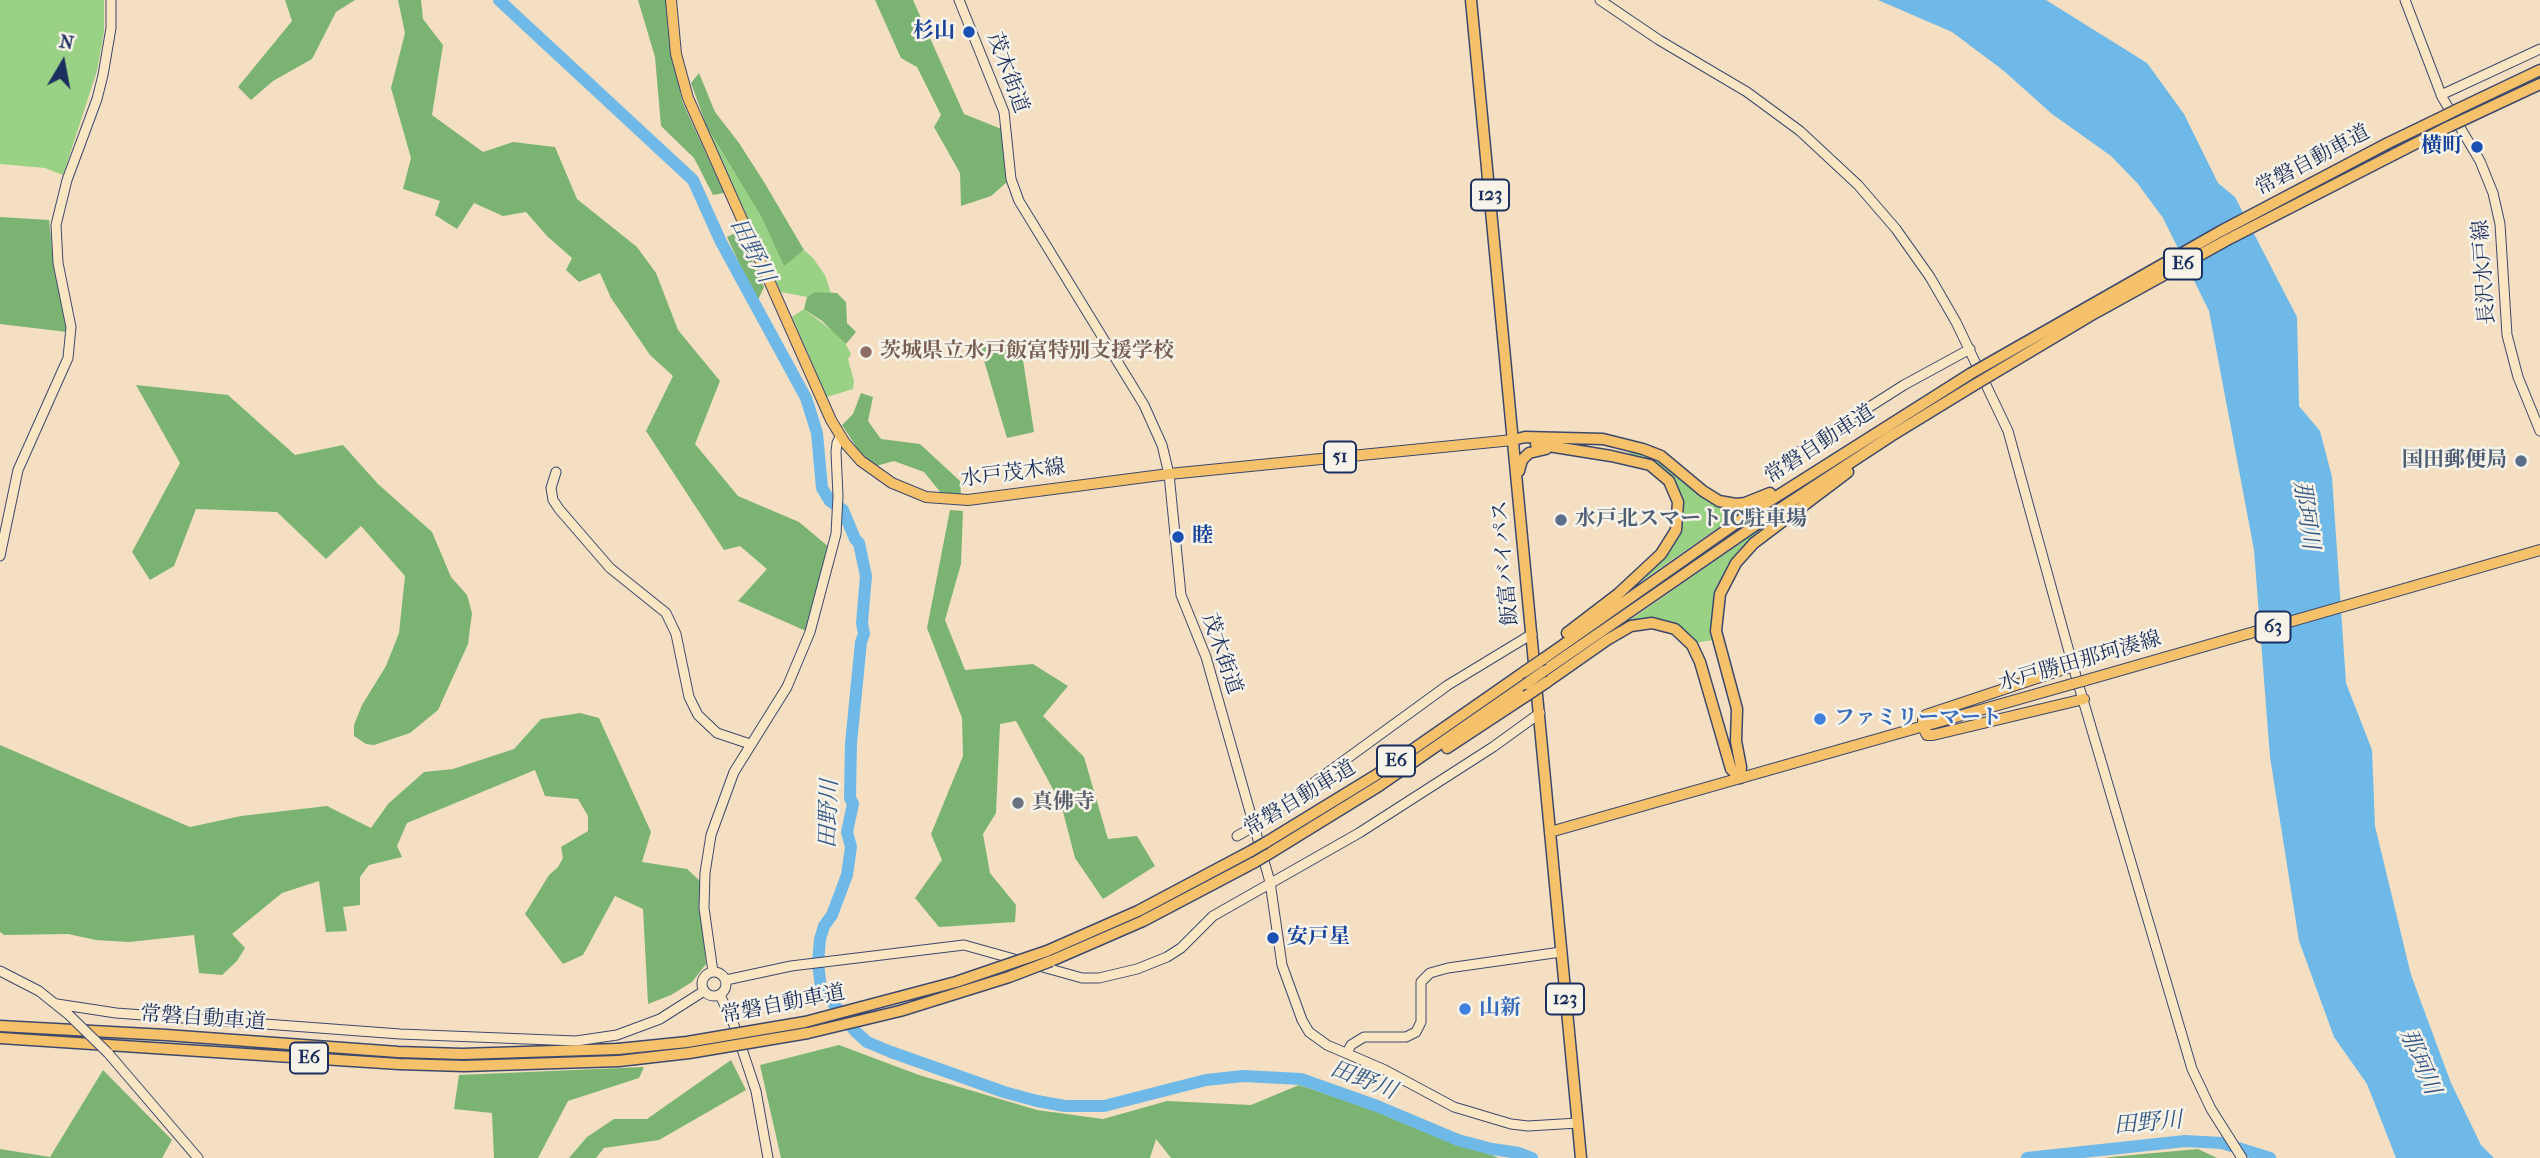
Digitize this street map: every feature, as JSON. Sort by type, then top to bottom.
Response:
[{"type":"highway","name":"飯富バイパス","points":[[1471,0],[1578,1123]]},
{"type":"highway","name":"常磐自動車道","points":[[0,1026],[398,1052],[689,1054],[807,1033],[900,1012],[996,982],[1049,956],[1143,921],[1253,857],[1268,841],[1752,512],[1947,388],[1973,379],[2227,240],[2395,153],[2540,70]]},
{"type":"highway","name":"常磐自動車道","points":[[2459,115],[2540,84]]},
{"type":"highway","name":"常磐自動車道","points":[[1253,857],[1267,855],[1288,842],[1340,818],[1545,677],[1760,522],[1959,394],[1973,379],[2221,231],[2388,143],[2447,121]]},
{"type":"highway","points":[[1513,440],[1525,437],[1585,437],[1628,445],[1652,452],[1668,461],[1719,501],[1745,503],[1767,495],[1898,413],[1947,388]]},
{"type":"highway","points":[[1740,778],[1741,766],[1735,741],[1737,709],[1716,631],[1717,605],[1729,573],[1744,553],[1765,534],[1959,394]]},
{"type":"highway","points":[[1513,440],[1635,460],[1658,470],[1677,494],[1678,520],[1672,537],[1653,562],[1543,655]]},
{"type":"highway","points":[[1518,483],[1522,460],[1529,453],[1563,447]]},
{"type":"highway","points":[[1545,677],[1631,626],[1652,623],[1675,629],[1687,639],[1696,652],[1731,769],[1740,778]]},
{"type":"highway","name":"常磐自動車道","points":[[0,1038],[464,1066],[618,1055]]},
{"type":"highway","name":"123","points":[[1578,1123],[1581,1158]]},
{"type":"main road","name":"水戸茂木線","points":[[671,0],[676,54],[688,98],[840,437],[860,461],[892,483],[910,492],[938,499],[968,500],[1169,474],[1513,440]]},
{"type":"main road","name":"水戸勝田那珂湊線","points":[[1550,832],[2540,550]]},
{"type":"main road","points":[[2073,666],[1926,715],[1923,727],[1927,735],[1933,735],[2084,699]]},
{"type":"street","points":[[0,556],[18,470],[68,358],[71,327],[58,263],[56,225],[67,180],[97,99],[103,75],[111,28],[111,0]]},
{"type":"street","name":"茂木街道","points":[[959,0],[1004,112],[1011,179],[1019,201],[1149,414],[1162,445],[1169,474],[1181,595],[1206,657],[1270,881],[1282,965],[1294,1005],[1309,1032],[1326,1045],[1385,1070],[1454,1107],[1519,1125],[1578,1123]]},
{"type":"street","points":[[1600,0],[1659,40],[1747,92],[1800,131],[1838,165],[1881,210],[1913,252],[1944,300],[2008,431],[2073,666],[2192,1069],[2211,1109],[2242,1158]]},
{"type":"street","name":"長沢水戸線","points":[[2405,0],[2441,95],[2480,161],[2493,193],[2502,241],[2507,335],[2518,377],[2540,431]]},
{"type":"street","points":[[2441,95],[2540,48]]},
{"type":"street","points":[[1786,460],[1904,385],[1970,349]]},
{"type":"street","points":[[713,972],[704,908],[705,873],[711,835],[722,799],[750,744],[786,687],[810,632],[829,569],[836,534],[836,452],[840,437]]},
{"type":"street","points":[[556,472],[551,488],[553,500],[559,509],[610,568],[666,613],[676,634],[689,696],[698,715],[717,733],[750,744]]},
{"type":"street","points":[[1237,836],[1448,685],[1532,634]]},
{"type":"street","points":[[726,980],[799,965],[964,945],[1067,975],[1099,978],[1137,969],[1167,957],[1181,948],[1213,916],[1270,881],[1359,833],[1493,747],[1539,713]]},
{"type":"street","points":[[1347,1053],[1354,1042],[1364,1037],[1406,1037],[1416,1032],[1421,1022],[1421,982],[1430,973],[1459,966],[1560,952]]},
{"type":"street","points":[[0,971],[39,991],[69,1015],[108,1054],[198,1158]]},
{"type":"street","points":[[713,972],[719,973],[726,980],[725,990],[720,995],[713,997],[704,991],[704,978],[713,972]]},
{"type":"street","points":[[57,1004],[116,1013],[400,1034],[576,1041],[617,1035],[660,1019],[704,991]]},
{"type":"street","points":[[720,995],[734,1025],[756,1091],[768,1158]]},
{"type":"green space","points":[[0,0],[104,0],[104,32],[97,71],[63,175],[45,168],[0,164]]},
{"type":"green space","points":[[285,0],[355,0],[336,12],[312,59],[273,81],[251,100],[238,87],[292,21]]},
{"type":"green space","points":[[398,0],[421,0],[423,19],[443,45],[432,115],[483,152],[513,142],[555,147],[577,199],[637,247],[656,273],[678,330],[720,381],[695,444],[738,496],[799,522],[830,548],[806,631],[738,601],[767,569],[740,546],[724,550],[646,431],[673,376],[650,355],[611,298],[600,273],[579,282],[566,270],[572,258],[547,236],[526,212],[503,216],[474,203],[457,229],[435,215],[440,201],[403,189],[411,158],[391,88],[405,33]]},
{"type":"green space","points":[[638,0],[666,0],[668,30],[682,101],[724,193],[713,195],[694,158],[661,126],[655,57]]},
{"type":"green space","points":[[875,0],[913,0],[964,114],[1004,130],[1007,182],[991,196],[961,206],[960,173],[934,127],[941,115],[917,67],[901,58]]},
{"type":"green space","points":[[699,73],[715,112],[739,143],[804,250],[784,266],[762,218],[707,127],[691,83]]},
{"type":"green space","points":[[707,127],[762,218],[784,265],[804,250],[825,275],[831,293],[814,292],[807,297],[781,292]]},
{"type":"green space","points":[[0,217],[49,220],[54,267],[67,332],[0,324]]},
{"type":"green space","points":[[739,231],[764,287],[757,302],[727,237]]},
{"type":"green space","points":[[814,292],[837,293],[846,302],[847,323],[856,332],[846,344],[822,321],[804,309],[807,297]]},
{"type":"green space","points":[[804,309],[843,339],[851,354],[848,359],[854,381],[853,389],[827,397],[792,317]]},
{"type":"green space","points":[[1020,340],[1034,432],[1007,438],[980,347]]},
{"type":"green space","points":[[136,385],[228,395],[295,455],[343,445],[378,484],[432,532],[451,577],[467,595],[472,613],[468,644],[438,710],[410,733],[374,745],[366,744],[354,736],[354,725],[362,705],[386,666],[399,633],[405,576],[361,526],[326,559],[277,512],[196,509],[174,566],[150,580],[132,552],[180,463]]},
{"type":"green space","points":[[861,393],[873,397],[868,421],[881,439],[920,444],[960,481],[961,494],[941,493],[924,472],[894,461],[876,466],[859,451],[842,425],[853,414]]},
{"type":"green space","points":[[1629,449],[1658,458],[1712,503],[1726,508],[1748,507],[1630,589],[1679,534],[1683,519],[1681,495],[1674,481],[1629,458]]},
{"type":"green space","points":[[1800,501],[1735,559],[1713,640],[1695,643],[1676,626],[1622,626]]},
{"type":"green space","points":[[950,510],[963,511],[961,564],[945,620],[965,670],[1033,664],[1068,686],[1043,716],[1084,757],[1108,839],[1137,836],[1155,866],[1103,899],[1075,858],[1061,804],[1016,721],[1000,724],[996,813],[983,834],[990,873],[1016,905],[1015,922],[939,927],[915,898],[942,860],[931,834],[963,756],[962,718],[927,628]]},
{"type":"green space","points":[[580,713],[599,718],[651,832],[642,862],[687,869],[701,882],[706,964],[692,982],[671,995],[648,1004],[643,909],[615,896],[583,955],[563,964],[525,914],[563,858],[561,847],[588,831],[588,816],[578,799],[545,796],[535,770],[407,823],[397,846],[402,857],[369,865],[360,877],[360,905],[343,907],[347,931],[326,932],[319,881],[282,893],[232,934],[245,948],[237,961],[222,975],[199,973],[194,935],[129,942],[96,940],[68,934],[4,935],[0,932],[0,745],[190,827],[241,816],[327,806],[371,828],[388,804],[424,772],[453,769],[514,749],[541,719]]},
{"type":"green space","points":[[839,1045],[919,1075],[1037,1110],[1103,1119],[1167,1101],[1251,1105],[1299,1085],[1499,1158],[1171,1158],[1156,1139],[1150,1158],[781,1158],[760,1065]]},
{"type":"green space","points":[[731,1060],[746,1090],[659,1140],[604,1148],[596,1158],[569,1158],[587,1137],[614,1119],[647,1119]]},
{"type":"green space","points":[[644,1067],[639,1078],[568,1101],[538,1158],[494,1158],[492,1113],[454,1109],[459,1075]]},
{"type":"green space","points":[[103,1070],[172,1140],[162,1158],[0,1158],[0,1149],[50,1157]]},
{"type":"green space","points":[[2198,1149],[2217,1158],[2105,1158],[2111,1157]]},
{"type":"water","name":"那珂川","points":[[1878,0],[2046,0],[2147,63],[2184,114],[2218,183],[2235,197],[2297,317],[2299,406],[2320,431],[2332,477],[2346,683],[2372,750],[2375,826],[2411,975],[2451,1083],[2481,1145],[2494,1158],[2396,1158],[2367,1084],[2334,1037],[2299,941],[2270,757],[2254,550],[2209,311],[2163,218],[2138,184],[2111,156],[2052,114],[2004,71],[1952,32]]},
{"type":"waterway","name":"田野川","points":[[499,0],[693,180],[721,242],[806,398],[817,433],[822,488],[830,501],[843,510],[859,543],[866,576],[862,623],[864,634],[851,743],[850,798],[853,804],[847,832],[851,847],[847,875],[820,939],[818,963],[821,988],[855,1031],[867,1042],[891,1052],[1037,1101],[1065,1106],[1104,1106],[1206,1080],[1243,1076],[1301,1079],[1377,1106],[1458,1140],[1532,1158]]},
{"type":"waterway","name":"田野川","points":[[2027,1158],[2185,1141],[2222,1143],[2270,1158]]},
{"type":"place","name":"杉山","points":[[969,32]]},
{"type":"place","name":"横町","points":[[2477,147]]},
{"type":"place","name":"茨城県立水戸飯富特別支援学校","points":[[866,352]]},
{"type":"place","name":"国田郵便局","points":[[2521,461]]},
{"type":"place","name":"水戸北スマートIC駐車場","points":[[1561,520]]},
{"type":"place","name":"睦","points":[[1178,537]]},
{"type":"place","name":"ファミリーマート","points":[[1820,719]]},
{"type":"place","name":"真佛寺","points":[[1018,803]]},
{"type":"place","name":"安戸星","points":[[1273,938]]},
{"type":"place","name":"山新","points":[[1465,1009]]}]
